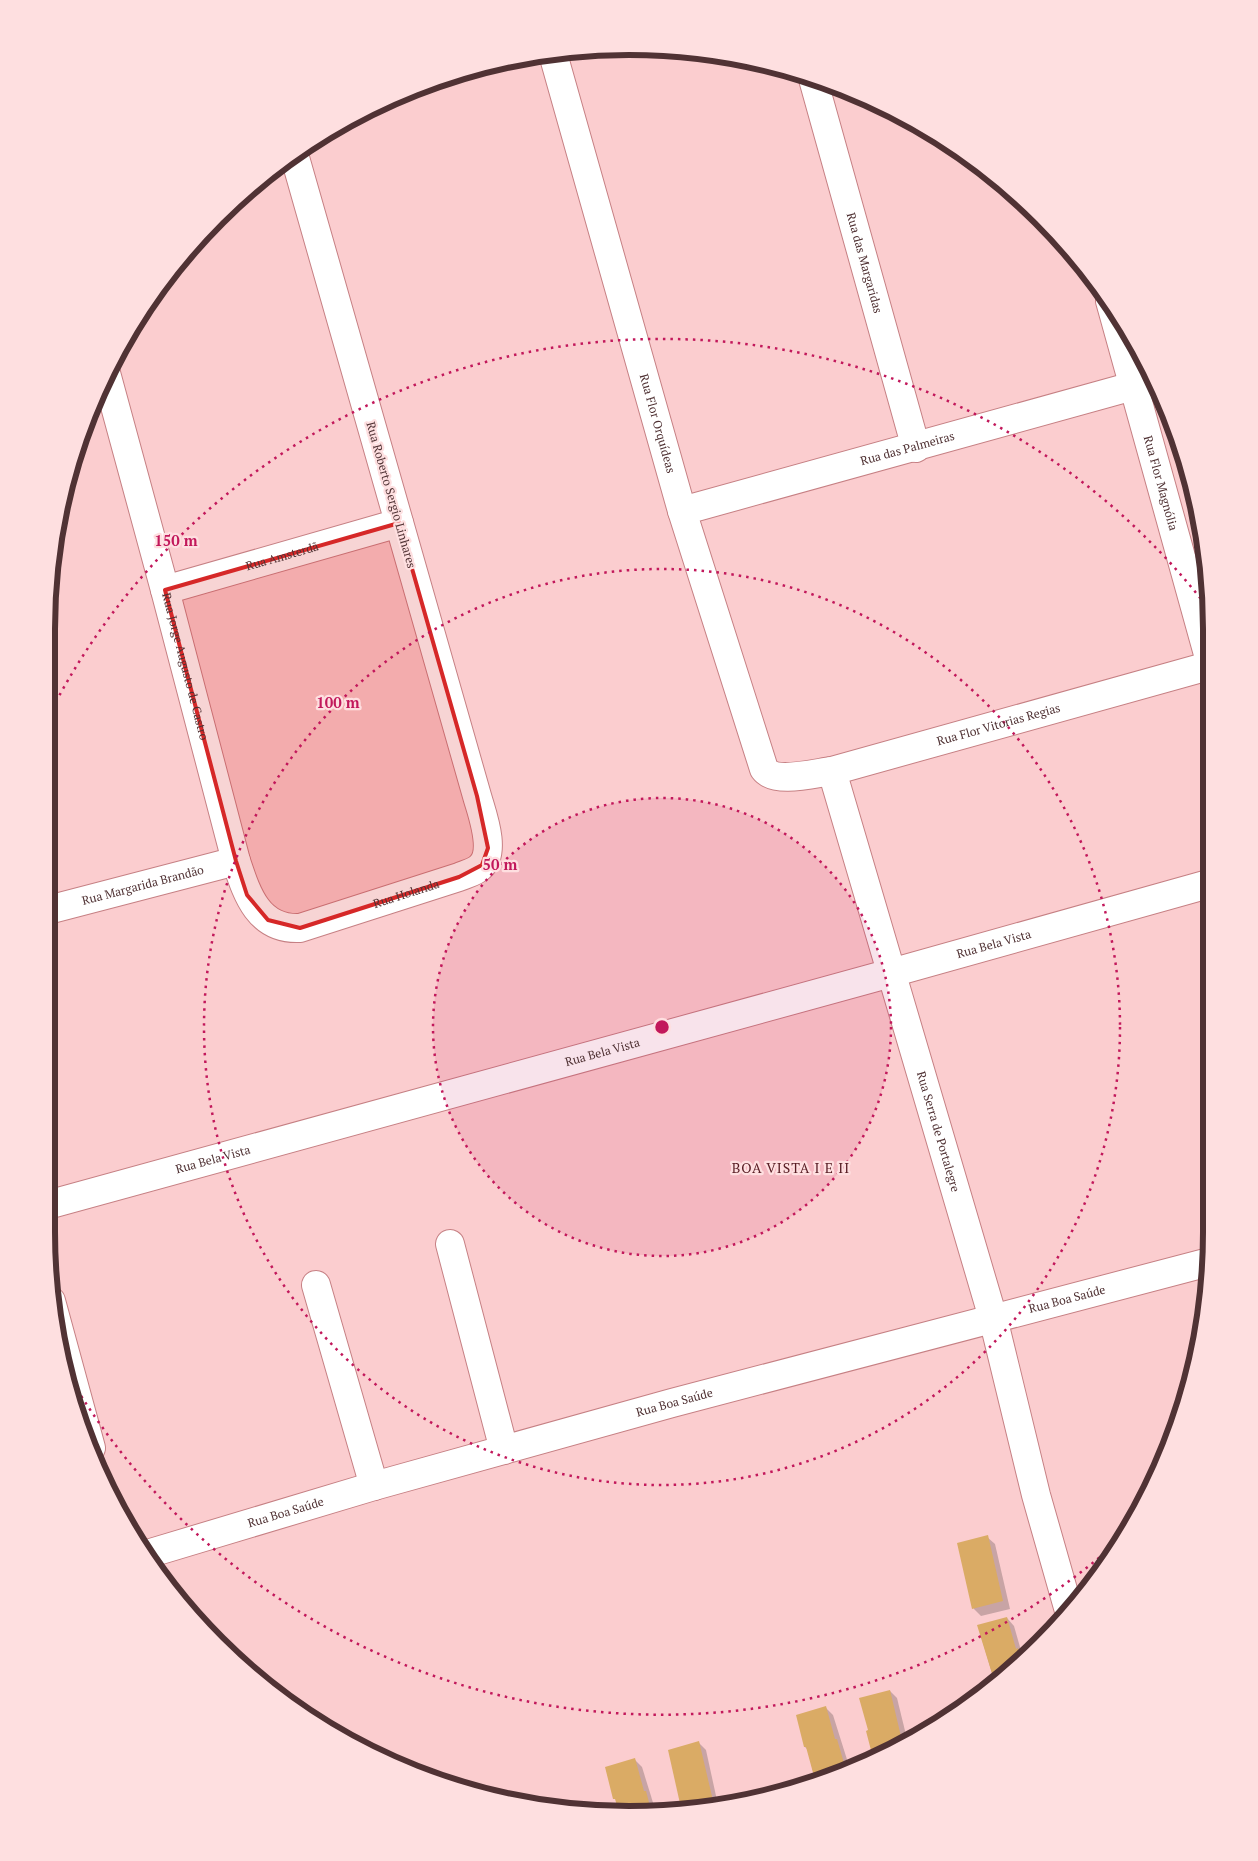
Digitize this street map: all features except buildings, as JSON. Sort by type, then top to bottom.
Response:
[{"type":"street","name":"Rua Flor Orquídeas","points":[[556,60],[682,512],[764,769],[770,775],[784,777]]},
{"type":"street","name":"Rua das Margaridas","points":[[815,85],[916,448]]},
{"type":"street","name":"Rua Roberto Sergio Linhares","points":[[296,162],[487,836]]},
{"type":"street","name":"Rua Flor Magnólia","points":[[1118,329],[1203,633]]},
{"type":"street","name":"Rua Jorge Augusto de Castro","points":[[109,385],[236,861],[248,896],[260,913],[268,920],[289,929],[300,928]]},
{"type":"street","name":"Rua das Palmeiras","points":[[682,512],[1133,386]]},
{"type":"street","name":"Rua Amsterdã","points":[[165,590],[399,523]]},
{"type":"street","name":"Rua Flor Vitorias Regias","points":[[784,777],[832,771],[1203,668]]},
{"type":"street","name":"Rua Serra de Portalegre","points":[[832,771],[993,1318],[1036,1495],[1067,1603]]},
{"type":"street","name":"Rua Holanda","points":[[300,928],[474,871],[482,866],[487,856],[487,836]]},
{"type":"street","name":"Rua Margarida Brandão","points":[[55,908],[236,861]]},
{"type":"street","name":"Rua Bela Vista","points":[[55,1203],[1203,886]]},
{"type":"street","points":[[450,1244],[504,1450]]},
{"type":"street","name":"Rua Boa Saúde","points":[[152,1552],[374,1486],[682,1400],[1202,1264]]},
{"type":"street","points":[[316,1285],[374,1486]]},
{"type":"highlighted area","points":[[399,523],[477,796],[488,848],[482,865],[459,877],[300,928],[268,920],[247,895],[236,861],[165,590]]},
{"type":"district","name":"BOA VISTA I E II","points":[[791,1168]]}]
